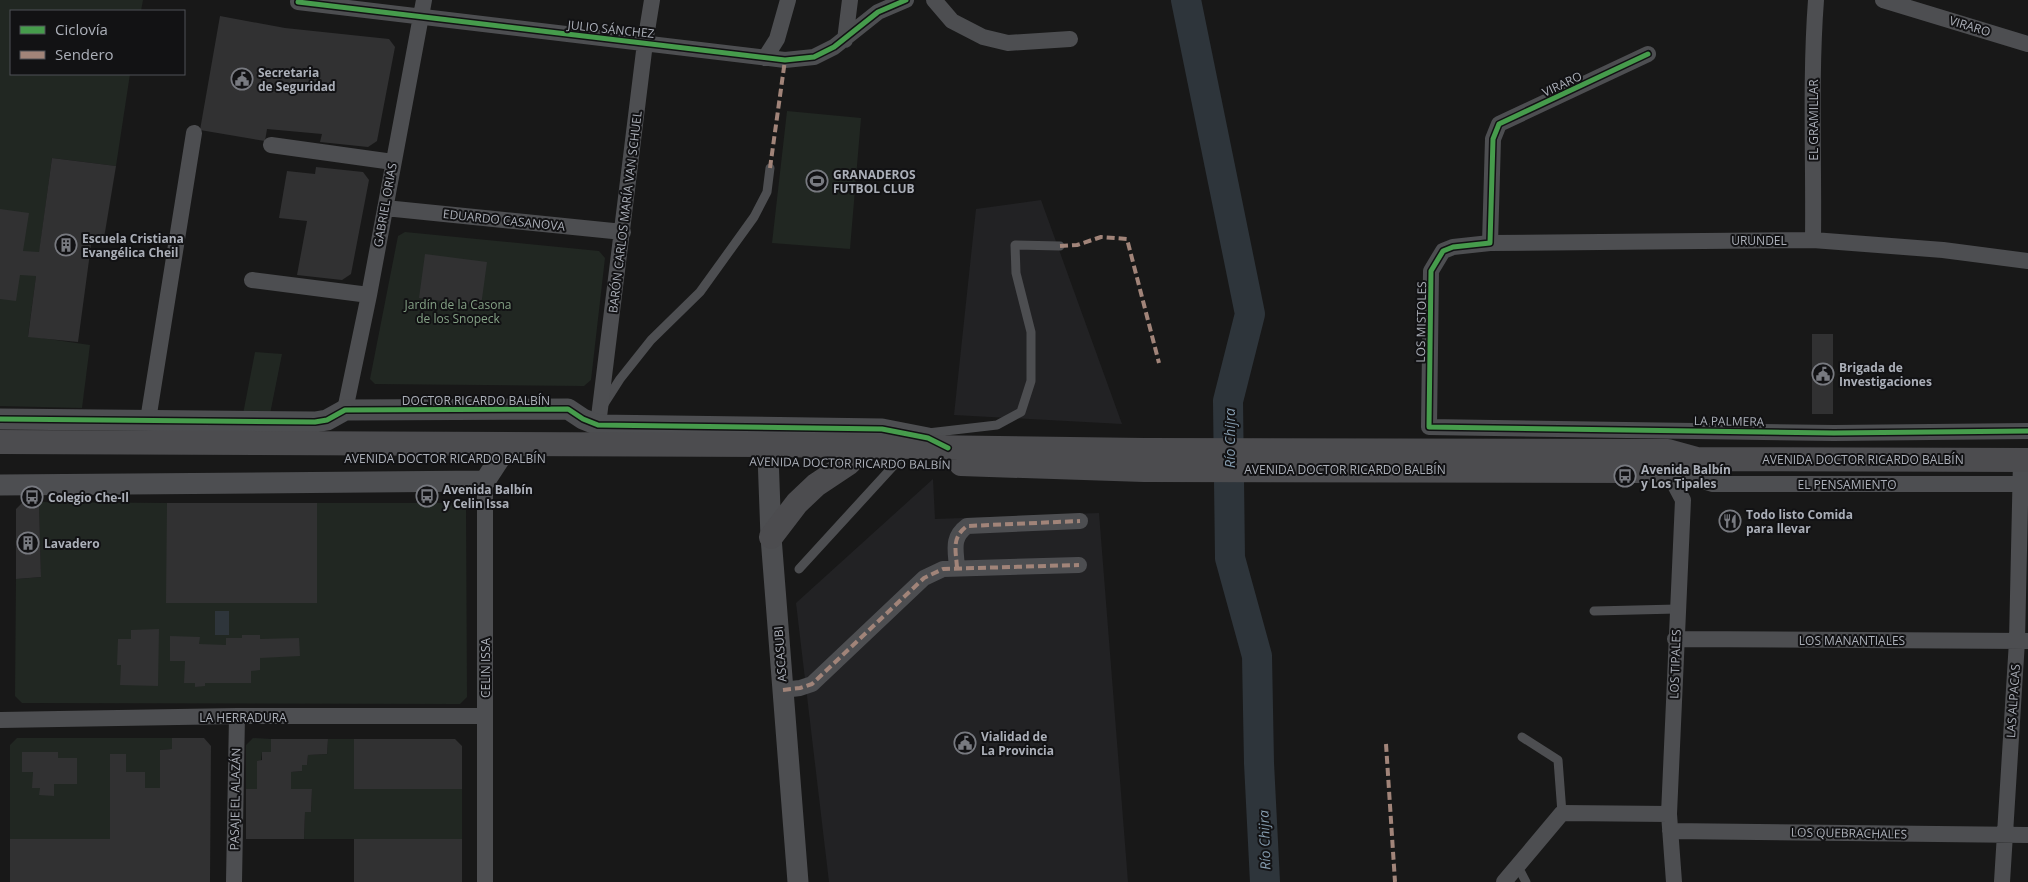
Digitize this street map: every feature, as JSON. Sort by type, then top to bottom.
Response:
[{"type":"main road","name":"AVENIDA DOCTOR RICARDO BALBÍN","points":[[0,442],[767,444],[948,448],[1144,460]]},
{"type":"main road","name":"AVENIDA DOCTOR RICARDO BALBÍN","points":[[0,458],[500,458],[767,444],[849,463],[1144,460],[1427,449],[1668,461],[1835,459],[2024,460]]},
{"type":"main road","points":[[771,537],[797,503],[816,485],[849,463]]},
{"type":"street","name":"GABRIEL ORIAS","points":[[345,410],[369,295],[424,0]]},
{"type":"street","name":"BARÓN CARLOS MARÍA VAN SCHUEL","points":[[599,418],[652,0]]},
{"type":"street","points":[[765,58],[777,39],[788,0]]},
{"type":"street","points":[[845,40],[850,0]]},
{"type":"street","name":"JULIO SÁNCHEZ","points":[[298,2],[785,60],[814,57],[845,40],[878,12],[906,0]]},
{"type":"street","points":[[934,0],[952,21],[983,37],[1008,43],[1070,39]]},
{"type":"street","name":"EL GRAMILLAR","points":[[1813,240],[1814,95],[1812,50],[1816,0]]},
{"type":"street","name":"VIRARO","points":[[1882,0],[2028,44]]},
{"type":"street","name":"VIRARO","points":[[1490,242],[1493,139],[1500,124],[1648,54]]},
{"type":"street","points":[[148,420],[168,284],[194,133]]},
{"type":"street","points":[[271,145],[393,162]]},
{"type":"street","name":"EDUARDO CASANOVA","points":[[385,208],[623,232]]},
{"type":"street","name":"URUNDEL","points":[[1490,242],[1813,240],[1943,250],[2028,261]]},
{"type":"street","name":"LOS MISTOLES","points":[[1427,449],[1431,270],[1443,251],[1453,247],[1490,242]]},
{"type":"street","points":[[252,280],[369,295]]},
{"type":"street","name":"DOCTOR RICARDO BALBÍN","points":[[0,419],[315,422],[327,420],[345,410],[568,409],[590,423],[599,418],[767,444],[882,429],[928,438],[948,448]]},
{"type":"street","name":"LA PALMERA","points":[[1427,449],[1834,433],[2028,431]]},
{"type":"street","points":[[1834,433],[1835,459]]},
{"type":"street","name":"ASCASUBI","points":[[767,444],[771,537],[798,882]]},
{"type":"street","points":[[0,485],[485,481],[500,458]]},
{"type":"street","name":"LAS ALPACAS","points":[[2002,882],[2004,834],[2023,641],[2024,460]]},
{"type":"street","name":"EL PENSAMIENTO","points":[[1668,461],[1713,484],[2024,484]]},
{"type":"street","name":"LOS TIPALES","points":[[1668,461],[1683,500],[1670,814],[1674,882]]},
{"type":"street","name":"CELIN ISSA","points":[[485,481],[485,882]]},
{"type":"street","points":[[957,568],[955,541],[958,533],[967,526],[1080,521]]},
{"type":"street","points":[[783,690],[812,684],[924,578],[943,569],[1079,565]]},
{"type":"street","name":"LOS MANANTIALES","points":[[1676,639],[2023,641]]},
{"type":"street","name":"LA HERRADURA","points":[[0,720],[237,716],[485,716]]},
{"type":"street","name":"PASAJE EL ALAZÁN","points":[[234,882],[237,716]]},
{"type":"street","points":[[1504,882],[1562,813],[1670,814]]},
{"type":"street","name":"LOS QUEBRACHALES","points":[[1670,831],[2028,835]]},
{"type":"lane","points":[[599,418],[620,379],[651,340],[700,292],[754,217],[767,192],[770,168]]},
{"type":"lane","points":[[913,434],[996,425],[1021,412],[1032,380],[1031,332],[1016,273],[1015,245],[1060,246]]},
{"type":"lane","points":[[799,569],[897,462]]},
{"type":"lane","points":[[1594,611],[1677,609]]},
{"type":"lane","points":[[1522,738],[1558,760],[1562,813]]},
{"type":"lane","points":[[1517,865],[1526,882]]},
{"type":"shaded area","points":[[1041,200],[1122,424],[954,415],[976,209]]},
{"type":"shaded area","name":"Vialidad de La Provincia","points":[[933,479],[935,519],[1099,513],[1128,882],[829,882],[796,603]]},
{"type":"shaded area","points":[[215,611],[229,611],[229,635],[215,635]]},
{"type":"green space","points":[[0,0],[143,0],[141,10],[10,10],[10,75],[130,75],[116,166],[52,158],[28,336],[90,345],[82,408],[0,406]]},
{"type":"green space","name":"GRANADEROS FUTBOL CLUB","points":[[787,111],[861,118],[850,249],[772,243]]},
{"type":"green space","name":"Jardín de la Casona de los Snopeck","points":[[405,232],[599,251],[605,258],[591,380],[584,386],[375,384],[370,379],[398,236]]},
{"type":"green space","points":[[255,352],[282,354],[270,414],[243,414]]},
{"type":"green space","points":[[39,502],[167,503],[167,603],[317,603],[317,503],[461,503],[466,508],[467,697],[460,704],[22,703],[15,696],[16,579],[41,577]]},
{"type":"green space","points":[[17,738],[172,738],[172,749],[160,750],[160,788],[145,788],[144,772],[126,772],[126,754],[111,754],[110,839],[10,839],[10,745]]},
{"type":"green space","points":[[253,738],[271,739],[271,752],[262,752],[257,789],[246,789],[246,745]]},
{"type":"green space","points":[[328,739],[354,739],[354,789],[462,789],[462,839],[304,839],[305,812],[311,811],[312,789],[291,789],[291,772],[302,771],[302,765],[307,765],[308,755],[327,754]]},
{"type":"building","points":[[220,16],[285,28],[389,39],[395,47],[377,141],[368,147],[320,142],[322,134],[267,129],[265,141],[200,130]]},
{"type":"building","name":"Escuela Cristiana Evangélica Cheil","points":[[52,158],[116,166],[104,238],[92,238],[78,342],[28,337],[36,276],[20,275],[16,301],[0,299],[0,209],[29,213],[23,251],[39,252]]},
{"type":"building","points":[[316,167],[363,172],[369,180],[351,274],[342,280],[297,275],[307,221],[279,218],[287,171],[315,174]]},
{"type":"building","points":[[425,254],[487,262],[481,306],[419,298]]},
{"type":"building","name":"Brigada de Investigaciones","points":[[1812,334],[1833,334],[1833,414],[1812,414]]},
{"type":"building","name":"Lavadero","points":[[23,502],[39,502],[41,577],[16,579],[16,509]]},
{"type":"building","points":[[167,503],[317,503],[317,603],[166,603]]},
{"type":"building","points":[[159,629],[158,686],[120,685],[121,665],[117,665],[118,639],[131,639],[131,630]]},
{"type":"building","points":[[242,635],[260,635],[260,639],[299,638],[300,656],[260,658],[260,670],[251,671],[251,683],[205,683],[205,686],[195,687],[195,683],[184,683],[185,661],[170,661],[170,636],[200,637],[199,644],[226,645],[226,638],[242,638]]},
{"type":"building","points":[[172,738],[204,738],[211,746],[210,882],[10,882],[10,839],[110,839],[110,754],[126,754],[126,772],[145,772],[145,788],[160,788],[160,750],[172,749]]},
{"type":"building","points":[[271,739],[328,739],[327,754],[308,755],[307,765],[302,765],[302,771],[291,772],[291,789],[312,789],[311,812],[305,812],[304,839],[246,839],[246,789],[257,789],[257,761],[262,760],[262,752],[271,752]]},
{"type":"building","points":[[354,739],[455,739],[462,746],[462,789],[354,789]]},
{"type":"building","points":[[22,752],[58,752],[58,758],[77,758],[77,784],[54,784],[54,796],[39,795],[40,788],[32,788],[33,772],[22,772]]},
{"type":"building","points":[[354,839],[462,839],[462,882],[354,882]]},
{"type":"waterway","name":"Río Chijra","points":[[1186,0],[1250,314],[1228,401],[1230,558],[1257,656],[1259,763],[1265,882]]},
{"type":"marked path","points":[[770,168],[785,60]]},
{"type":"marked path","points":[[1060,246],[1077,245],[1101,237],[1127,239],[1159,363]]},
{"type":"marked path","points":[[957,568],[957,540],[967,526],[1080,521]]},
{"type":"marked path","points":[[783,690],[812,684],[924,578],[943,569],[1079,565]]},
{"type":"marked path","points":[[1386,744],[1395,882]]},
{"type":"cycle path","points":[[298,2],[785,60],[814,57],[834,47],[878,12],[906,0]]},
{"type":"cycle path","points":[[1648,54],[1499,124],[1493,139],[1490,243],[1453,247],[1443,251],[1431,271],[1429,427],[1834,433],[2028,431]]},
{"type":"cycle path","points":[[0,419],[315,422],[327,420],[345,410],[568,409],[583,419],[598,425],[882,429],[928,438],[948,448]]},
{"type":"place","name":"Secretaria de Seguridad","points":[[242,79]]},
{"type":"place","name":"GRANADEROS FUTBOL CLUB","points":[[817,181]]},
{"type":"place","name":"Escuela Cristiana Evangélica Cheil","points":[[66,245]]},
{"type":"place","name":"Brigada de Investigaciones","points":[[1823,374]]},
{"type":"place","name":"Avenida Balbín y Los Tipales","points":[[1625,476]]},
{"type":"place","name":"Avenida Balbín y Celin Issa","points":[[427,496]]},
{"type":"place","name":"Colegio Che-Il","points":[[32,497]]},
{"type":"place","name":"Todo listo Comida para llevar","points":[[1730,521]]},
{"type":"place","name":"Lavadero","points":[[28,543]]},
{"type":"place","name":"Vialidad de La Provincia","points":[[965,743]]}]
